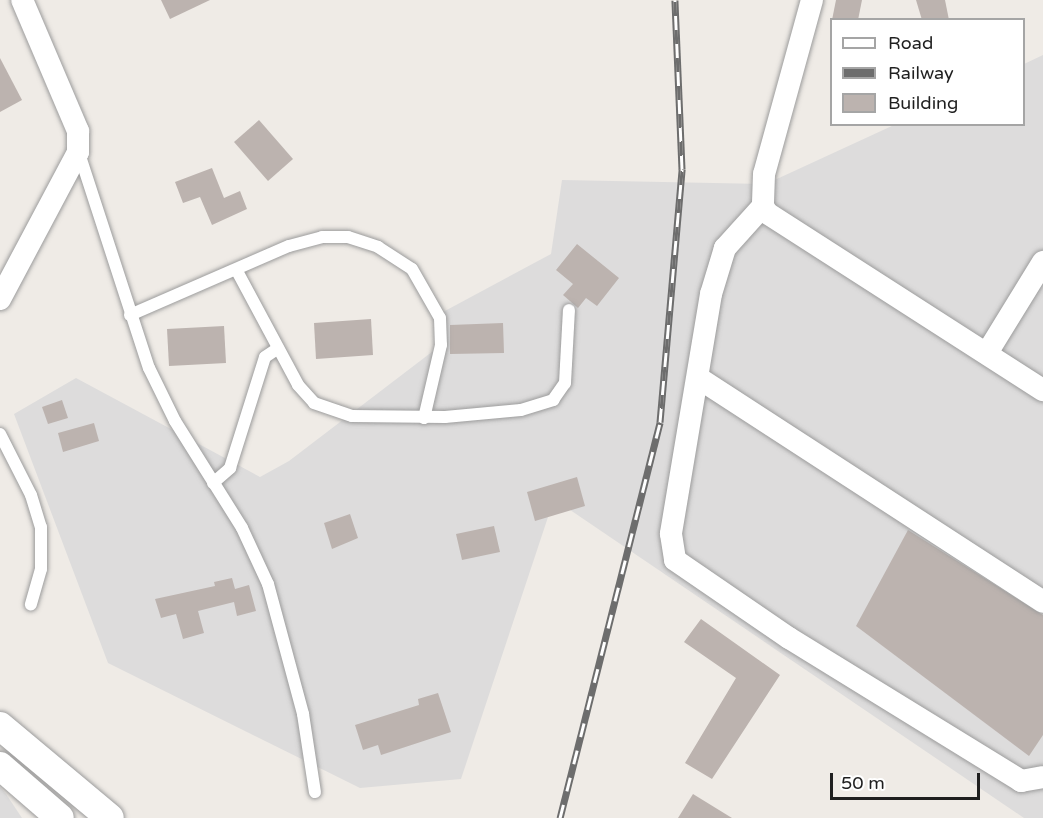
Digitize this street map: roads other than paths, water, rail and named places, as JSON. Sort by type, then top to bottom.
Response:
[{"type":"street","points":[[0,299],[78,152],[78,131],[22,0]]},
{"type":"street","points":[[812,0],[764,174],[763,206],[767,213],[1043,390]]},
{"type":"street","points":[[763,206],[725,248],[711,294],[700,379],[671,534],[675,560],[789,638],[1015,778],[1032,781],[1043,777]]},
{"type":"street","points":[[987,353],[1043,262]]},
{"type":"street","points":[[700,379],[1043,602]]},
{"type":"street","points":[[0,726],[110,818]]},
{"type":"street","points":[[0,766],[60,818]]},
{"type":"lane","points":[[78,152],[130,315],[175,421],[242,528],[268,584],[303,714],[315,792]]},
{"type":"lane","points":[[130,315],[237,271],[290,246],[322,237],[348,237],[378,247],[412,269],[440,318],[441,345],[423,418]]},
{"type":"lane","points":[[237,271],[298,385],[327,410],[377,419],[423,418],[521,410],[553,400],[565,382],[569,310]]},
{"type":"lane","points":[[213,483],[230,468],[265,357],[277,349]]},
{"type":"lane","points":[[0,434],[31,495],[40,527],[41,569],[31,605]]},
{"type":"railway","points":[[560,818],[660,422],[682,169],[675,0]]}]
